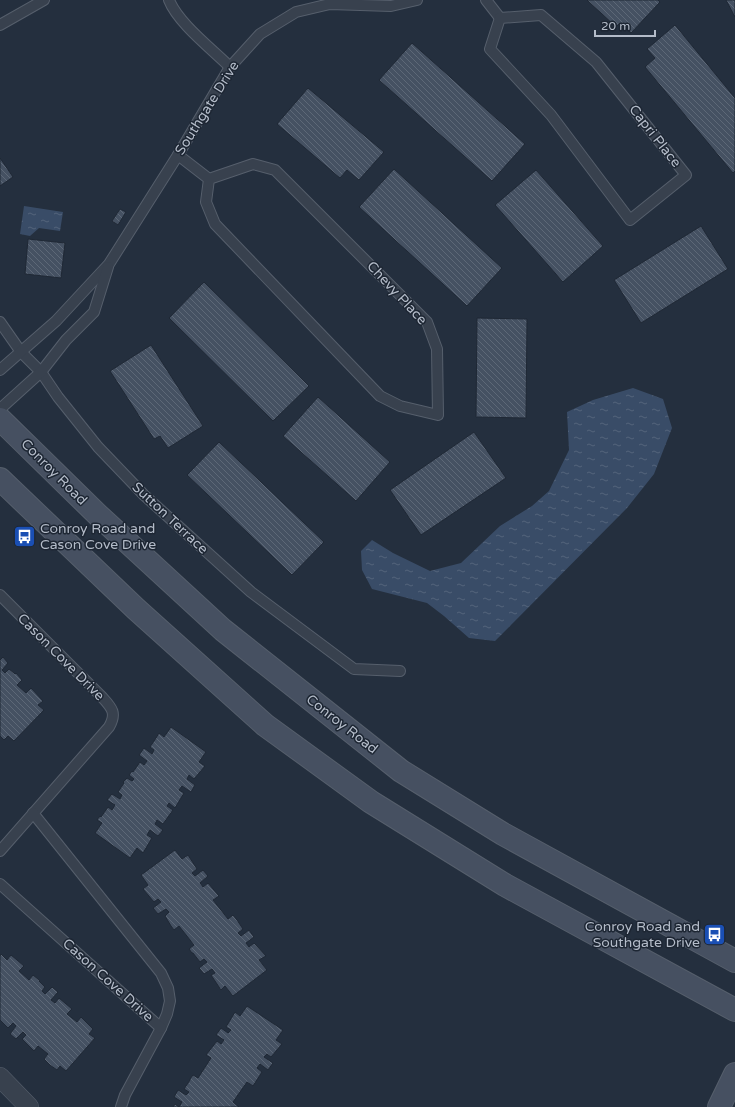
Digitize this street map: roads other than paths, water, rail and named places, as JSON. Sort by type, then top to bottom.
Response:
[{"type":"main road","name":"Conroy Road","points":[[0,419],[98,515],[223,630],[401,771],[503,834],[735,961]]},
{"type":"main road","points":[[0,479],[136,609],[265,725],[371,802],[505,885],[735,1010]]},
{"type":"main road","points":[[719,1107],[735,1074]]},
{"type":"street","points":[[0,1077],[29,1107]]},
{"type":"lane","points":[[0,25],[44,0]]},
{"type":"lane","points":[[169,0],[172,8],[230,67]]},
{"type":"lane","name":"Southgate Drive","points":[[0,370],[56,321],[109,264],[178,156],[230,67],[260,34],[296,12],[330,4],[391,6],[417,0]]},
{"type":"lane","points":[[486,0],[500,18]]},
{"type":"lane","name":"Capri Place","points":[[541,15],[596,62],[686,175],[630,220],[551,115],[490,49],[500,18],[541,15]]},
{"type":"lane","points":[[178,156],[209,179]]},
{"type":"lane","name":"Chevy Place","points":[[253,164],[275,170],[427,322],[437,349],[438,415],[400,406],[380,396],[215,224],[206,202],[209,179],[253,164]]},
{"type":"lane","name":"Southgate Drive","points":[[0,409],[42,372],[66,340],[94,312],[109,264]]},
{"type":"lane","name":"Sutton Terrace","points":[[0,322],[21,352],[42,372],[58,397],[98,447],[144,495],[251,592],[354,669],[400,671]]},
{"type":"lane","name":"Cason Cove Drive","points":[[0,595],[102,697],[110,706],[113,716],[112,722],[108,727],[0,851]]},
{"type":"lane","name":"Cason Cove Drive","points":[[33,813],[161,973],[168,988],[170,1001],[161,1028],[125,1096],[121,1107]]},
{"type":"lane","name":"Cason Cove Drive","points":[[0,884],[161,1028]]},
{"type":"water","points":[[24,206],[63,212],[60,231],[39,228],[30,236],[20,234]]},
{"type":"water","points":[[633,388],[663,399],[672,428],[654,474],[627,508],[495,641],[469,638],[427,603],[372,589],[362,570],[361,551],[372,540],[393,553],[430,571],[461,563],[500,526],[532,506],[549,491],[569,450],[567,412],[593,400]]},
{"type":"place","name":"Conroy Road and Cason Cove Drive","points":[[25,536]]},
{"type":"place","name":"Conroy Road and Southgate Drive","points":[[715,934]]}]
